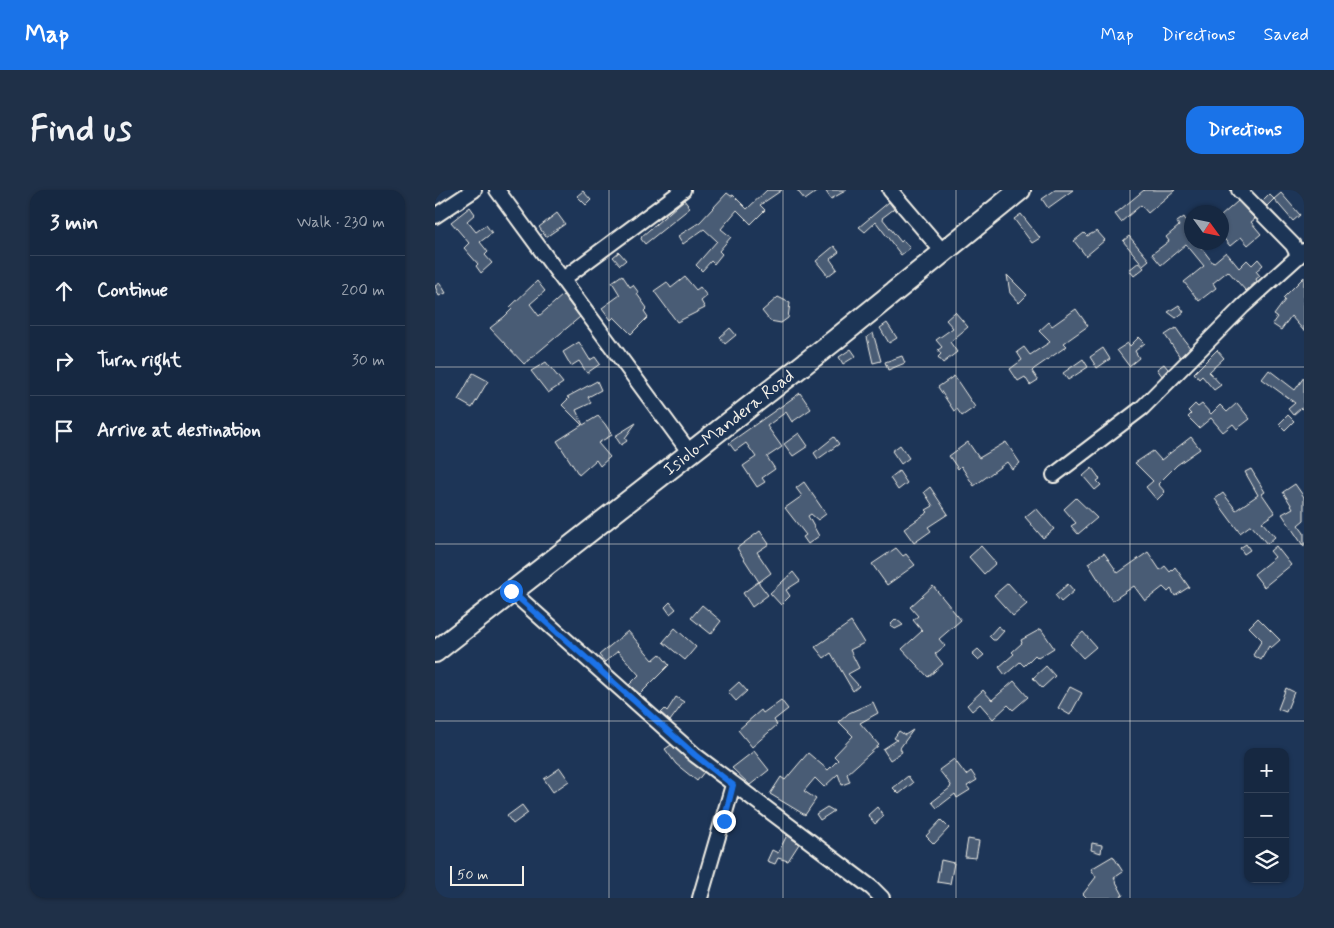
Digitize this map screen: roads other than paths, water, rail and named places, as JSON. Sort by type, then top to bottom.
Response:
[{"type":"highway","name":"Isiolo-Mandera Road","points":[[435,652],[690,453],[1020,190]]},
{"type":"street","points":[[435,216],[474,190]]},
{"type":"street","points":[[497,190],[690,453]]},
{"type":"street","points":[[563,279],[683,190]]},
{"type":"street","points":[[890,190],[943,252]]},
{"type":"street","points":[[1054,475],[1143,408],[1243,306],[1301,253],[1239,190]]},
{"type":"street","points":[[511,591],[695,755],[883,898]]},
{"type":"street","points":[[700,898],[733,785]]}]
